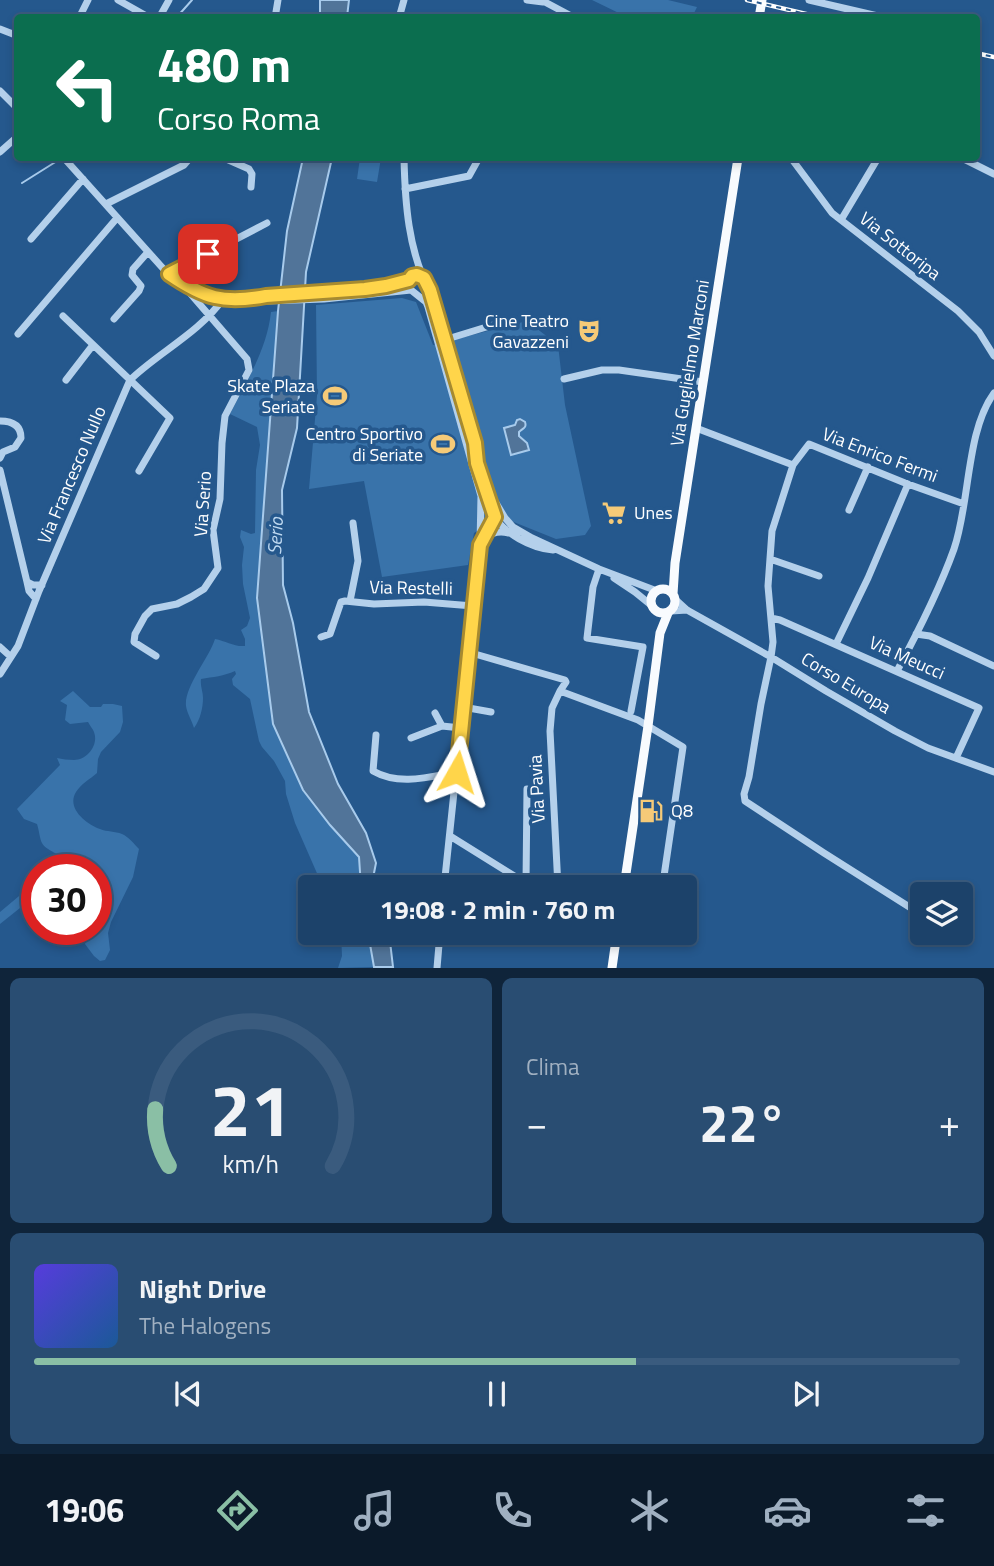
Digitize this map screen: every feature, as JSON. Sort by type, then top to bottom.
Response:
[{"type":"main road","name":"Via Guglielmo Marconi","points":[[674,596],[674,574],[738,161]]},
{"type":"main road","points":[[660,633],[652,596],[674,574]]},
{"type":"main road","name":"Corso Europa","points":[[658,590],[667,590],[674,596]]},
{"type":"main road","points":[[625,875],[660,633],[675,605],[674,596]]},
{"type":"main road","points":[[654,608],[660,613],[669,612]]},
{"type":"main road","points":[[612,968],[615,945]]},
{"type":"street","points":[[118,0],[143,14]]},
{"type":"street","points":[[527,0],[543,1],[567,14]]},
{"type":"street","points":[[809,0],[870,14]]},
{"type":"street","points":[[0,91],[14,105]]},
{"type":"street","points":[[0,152],[14,140]]},
{"type":"street","points":[[67,161],[177,285],[201,296],[266,299],[413,292],[424,290],[425,280]]},
{"type":"street","points":[[106,204],[187,161]]},
{"type":"street","points":[[233,161],[249,169],[252,174],[251,187]]},
{"type":"street","points":[[404,161],[405,189],[415,253],[430,290],[475,443],[477,463],[495,517],[481,541]]},
{"type":"street","points":[[405,189],[469,176],[477,161]]},
{"type":"street","name":"Via Sottoripa","points":[[793,161],[832,213],[958,311],[979,332],[994,356]]},
{"type":"street","points":[[841,220],[876,161]]},
{"type":"street","points":[[968,161],[994,174]]},
{"type":"street","points":[[31,239],[83,179]]},
{"type":"street","points":[[18,334],[117,218]]},
{"type":"street","points":[[169,274],[267,223]]},
{"type":"street","points":[[114,319],[139,291],[141,286],[132,275],[133,269],[148,252]]},
{"type":"street","points":[[415,253],[412,278],[408,286],[428,307],[481,496],[481,541],[445,875]]},
{"type":"street","points":[[169,274],[198,292],[219,298]]},
{"type":"street","points":[[323,296],[386,286],[420,275],[425,280]]},
{"type":"street","points":[[189,292],[209,317]]},
{"type":"street","points":[[203,309],[207,302],[219,298]]},
{"type":"street","name":"Via Francesco Nullo","points":[[0,674],[18,646],[130,380],[209,317],[219,298]]},
{"type":"street","points":[[63,316],[170,418],[139,471]]},
{"type":"street","name":"Via Serio","points":[[156,656],[134,642],[135,634],[145,616],[152,609],[177,604],[204,589],[218,568],[213,530],[220,499],[225,416],[249,370],[247,359],[209,317]]},
{"type":"street","points":[[444,340],[493,325]]},
{"type":"street","points":[[66,380],[93,345]]},
{"type":"street","points":[[564,379],[602,370],[619,370],[703,382]]},
{"type":"street","points":[[897,671],[955,547],[977,429],[993,395]]},
{"type":"street","points":[[0,422],[10,421],[19,427],[21,438],[15,447],[3,452],[0,458]]},
{"type":"street","points":[[696,428],[793,465],[772,531],[768,586],[772,657],[744,794],[745,801],[910,907]]},
{"type":"street","name":"Corso Europa","points":[[475,443],[488,488],[513,527],[598,569],[635,592],[654,608]]},
{"type":"street","name":"Via Enrico Fermi","points":[[793,465],[809,444],[964,504]]},
{"type":"street","points":[[849,510],[867,467]]},
{"type":"street","points":[[0,470],[3,498],[29,591],[36,599]]},
{"type":"street","points":[[836,643],[868,578],[908,484]]},
{"type":"street","name":"Corso Europa","points":[[481,496],[501,526],[511,534],[544,549],[561,551]]},
{"type":"street","name":"Via Restelli","points":[[349,601],[358,561],[352,523]]},
{"type":"street","points":[[481,541],[495,532],[511,534]]},
{"type":"street","points":[[770,559],[820,576]]},
{"type":"street","points":[[598,569],[593,587],[587,638],[643,648],[631,711]]},
{"type":"street","name":"Corso Europa","points":[[598,569],[658,590]]},
{"type":"street","points":[[27,582],[42,585]]},
{"type":"street","name":"Corso Europa","points":[[674,596],[687,610],[772,657],[895,731],[928,748],[994,772]]},
{"type":"street","name":"Via Restelli","points":[[321,637],[330,634],[341,602],[425,602],[473,606]]},
{"type":"street","points":[[669,612],[687,610]]},
{"type":"street","name":"Via Meucci","points":[[771,618],[836,643],[979,708],[956,758]]},
{"type":"street","points":[[916,634],[930,636],[994,666]]},
{"type":"street","points":[[0,647],[10,657]]},
{"type":"street","points":[[468,652],[565,680],[560,691],[648,726],[683,747],[664,875]]},
{"type":"street","name":"Via Pavia","points":[[557,875],[550,730],[552,708],[560,691]]},
{"type":"street","points":[[463,707],[491,712]]},
{"type":"street","points":[[435,713],[442,726]]},
{"type":"street","points":[[411,738],[442,726],[461,728]]},
{"type":"street","points":[[376,735],[373,771],[381,776],[415,780],[457,772]]},
{"type":"street","points":[[527,789],[529,875]]},
{"type":"street","points":[[450,836],[513,875]]},
{"type":"street","points":[[437,968],[439,945]]},
{"type":"shaded area","points":[[592,0],[668,0],[697,7],[694,14],[621,14]]},
{"type":"shaded area","points":[[360,161],[380,161],[377,182],[357,179]]},
{"type":"shaded area","name":"Centro Sportivo di Seriate","points":[[402,298],[416,302],[433,345],[527,321],[558,345],[565,405],[591,526],[585,535],[556,539],[499,516],[474,533],[468,565],[382,577],[364,481],[309,489],[317,396],[316,305]]},
{"type":"shaded area","points":[[278,311],[257,598],[303,790],[359,857],[360,875],[318,875],[295,823],[285,781],[259,741],[250,699],[233,685],[235,671],[201,679],[202,706],[194,728],[186,706],[189,690],[215,639],[245,646],[241,630],[247,626],[250,618],[243,584],[244,547],[240,537],[241,530],[255,533],[256,470],[260,445],[257,427],[230,414],[261,352],[271,312]]},
{"type":"shaded area","points":[[73,691],[90,707],[101,707],[103,704],[122,706],[123,722],[120,732],[101,752],[97,773],[83,784],[74,798],[79,815],[89,823],[103,830],[122,834],[139,849],[133,877],[112,920],[112,854],[57,854],[44,846],[37,824],[24,819],[17,809],[60,765],[57,758],[79,759],[87,755],[95,742],[94,731],[88,722],[70,724],[65,720],[67,705],[60,701]]},
{"type":"shaded area","points":[[21,894],[21,907],[0,924],[0,912]]},
{"type":"shaded area","points":[[86,945],[109,945],[105,960],[100,961]]},
{"type":"shaded area","points":[[342,945],[370,945],[374,967],[338,968],[342,956]]},
{"type":"water","points":[[320,0],[349,0],[347,14],[320,14]]},
{"type":"water","name":"Serio","points":[[302,161],[331,161],[306,272],[297,428],[282,490],[283,585],[293,623],[309,712],[338,784],[366,833],[376,863],[374,875],[360,875],[359,857],[303,790],[273,724],[257,598],[278,311],[287,231]]},
{"type":"water","points":[[520,419],[525,422],[525,426],[519,436],[527,443],[529,450],[511,455],[504,428],[515,425]]},
{"type":"water","points":[[370,945],[390,945],[393,967],[374,967]]},
{"type":"waterway","points":[[180,14],[192,0]]},
{"type":"waterway","points":[[22,183],[57,161]]},
{"type":"railway","points":[[747,0],[806,14]]},
{"type":"railway","points":[[980,54],[994,57]]},
{"type":"place","name":"Cine Teatro Gavazzeni","points":[[589,331]]},
{"type":"place","name":"Skate Plaza Seriate","points":[[335,396]]},
{"type":"place","name":"Centro Sportivo di Seriate","points":[[443,444]]},
{"type":"place","name":"Unes","points":[[614,513]]},
{"type":"place","name":"Q8","points":[[651,811]]},
{"type":"route","points":[[208,254],[169,274],[198,292],[223,299],[365,289],[409,280],[417,275],[424,278],[430,290],[475,443],[477,463],[495,517],[480,545],[457,772]]}]
